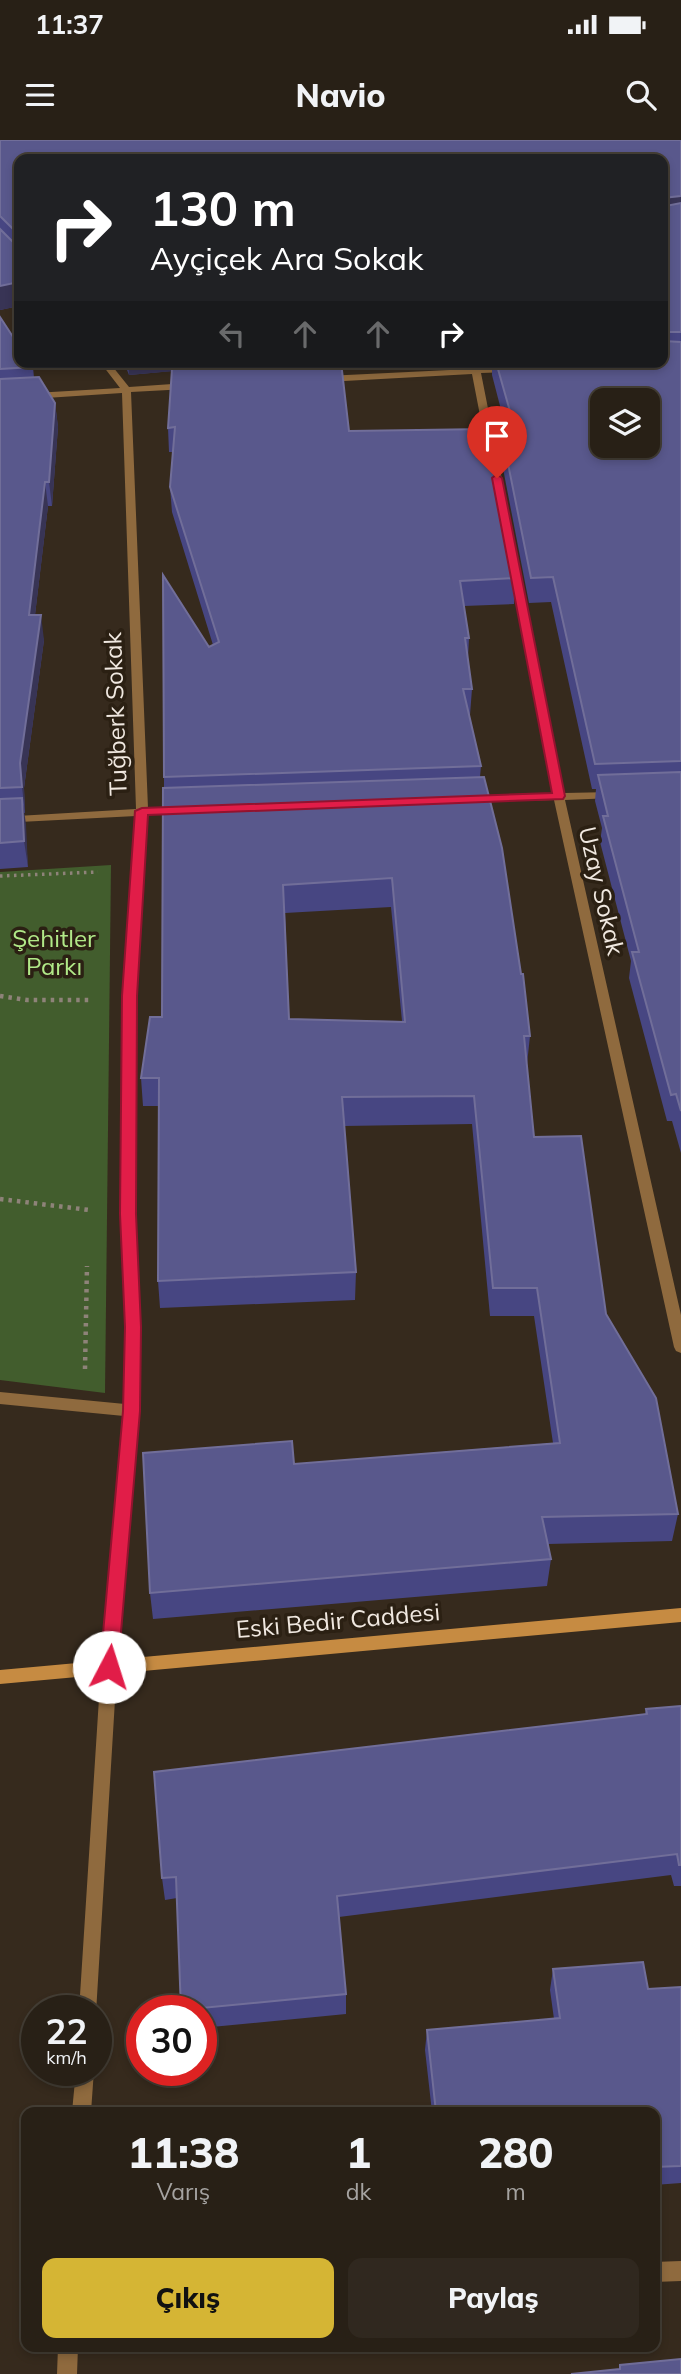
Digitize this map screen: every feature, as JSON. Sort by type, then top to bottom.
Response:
[{"type":"main road","name":"Eski Bedir Caddesi","points":[[0,1676],[681,1615]]},
{"type":"street","points":[[109,368],[126,389]]},
{"type":"street","points":[[315,380],[462,368]]},
{"type":"street","name":"Uzay Sokak","points":[[474,368],[559,796],[681,1347]]},
{"type":"street","points":[[495,368],[516,369]]},
{"type":"street","points":[[0,398],[194,386]]},
{"type":"street","name":"Tuğberk Sokak","points":[[89,1995],[109,1667],[132,1411],[133,1327],[128,1214],[130,996],[142,811],[126,389]]},
{"type":"street","points":[[461,800],[627,794]]},
{"type":"street","points":[[0,820],[198,810]]},
{"type":"street","points":[[0,1398],[132,1411]]},
{"type":"street","points":[[82,2107],[84,2086]]},
{"type":"street","points":[[660,2272],[681,2271]]},
{"type":"street","points":[[67,2374],[68,2352]]},
{"type":"path","points":[[0,876],[98,870],[98,883]]},
{"type":"path","points":[[0,996],[40,1000],[95,1000],[130,996]]},
{"type":"path","points":[[89,1197],[89,1224]]},
{"type":"path","points":[[0,1199],[128,1214]]},
{"type":"path","points":[[85,1376],[88,1265]]},
{"type":"green space","name":"Şehitler Parkı","points":[[111,865],[105,1393],[0,1380],[0,872]]},
{"type":"building","points":[[0,140],[681,140],[681,196],[668,197],[668,154],[14,154],[14,230],[0,216]]},
{"type":"building","points":[[681,203],[681,332],[668,332],[668,206]]},
{"type":"building","points":[[0,229],[14,243],[14,283],[0,286]]},
{"type":"building","points":[[0,317],[14,338],[14,368],[16,368],[0,369]]},
{"type":"building","points":[[668,341],[681,342],[681,761],[595,764],[553,577],[531,578],[501,429],[515,429],[498,368],[668,368]]},
{"type":"building","points":[[342,368],[349,431],[486,429],[515,578],[460,581],[469,638],[465,638],[472,689],[463,689],[481,766],[164,777],[163,575],[209,647],[219,642],[170,487],[175,427],[168,428],[172,369]]},
{"type":"building","points":[[39,377],[55,403],[49,482],[45,482],[29,615],[41,615],[20,763],[22,787],[0,788],[0,379]]},
{"type":"building","points":[[681,772],[681,1111],[676,1094],[671,1095],[632,952],[639,952],[603,816],[608,816],[598,775]]},
{"type":"building","points":[[484,777],[502,848],[523,974],[530,1036],[524,1036],[534,1137],[581,1136],[606,1314],[656,1398],[678,1514],[542,1517],[551,1559],[150,1593],[143,1453],[292,1441],[294,1464],[560,1443],[537,1288],[493,1288],[474,1096],[342,1097],[356,1272],[158,1281],[159,1078],[141,1078],[150,1017],[162,1017],[163,788]],"holes":[[[392,878],[405,1022],[289,1019],[283,885]]]},
{"type":"building","points":[[22,798],[24,841],[0,843],[0,799]]},
{"type":"building","points":[[681,1706],[681,1865],[677,1854],[337,1896],[346,1994],[217,2007],[217,1995],[180,1995],[176,1877],[162,1878],[154,1772],[647,1714],[646,1709]]},
{"type":"building","points":[[643,1962],[648,1989],[681,1987],[681,2166],[660,2167],[660,2107],[435,2107],[427,2030],[560,2018],[553,1969]]},
{"type":"building","points":[[681,2359],[681,2374],[571,2374],[620,2369],[620,2365]]},
{"type":"route","points":[[109,1667],[132,1411],[133,1327],[128,1214],[130,996],[142,811],[559,796],[497,478]]}]
